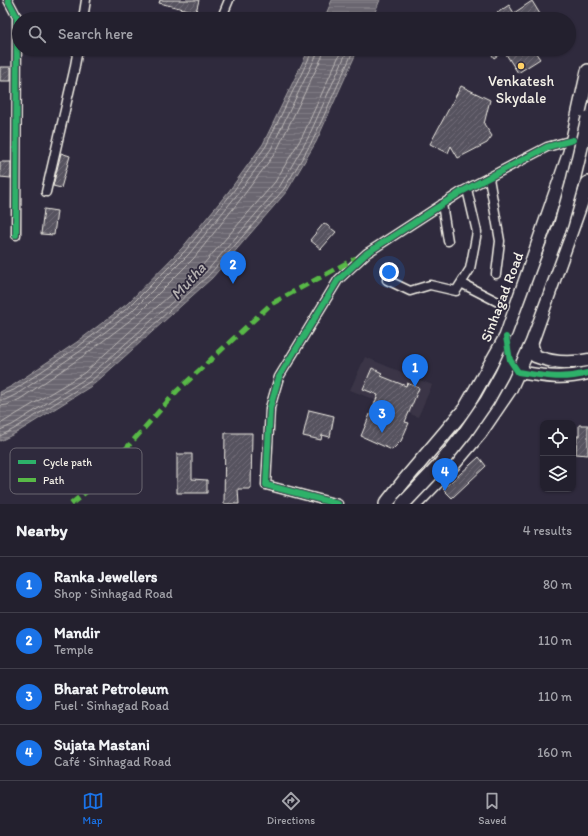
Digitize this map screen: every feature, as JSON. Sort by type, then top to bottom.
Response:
[{"type":"main road","name":"Sinhagad Road","points":[[386,504],[465,409],[506,337],[573,140],[588,71]]},
{"type":"main road","points":[[403,504],[437,468],[465,433],[487,401],[502,374],[519,337],[561,224],[588,118]]},
{"type":"main road","points":[[415,504],[451,467],[480,433],[510,389],[531,343],[588,183]]},
{"type":"main road","points":[[395,504],[446,446],[456,431],[465,409]]},
{"type":"street","points":[[8,0],[14,12]]},
{"type":"street","points":[[84,12],[86,0]]},
{"type":"street","points":[[224,12],[229,0]]},
{"type":"street","points":[[16,235],[17,56]]},
{"type":"street","points":[[46,192],[77,56]]},
{"type":"street","points":[[338,504],[266,485],[270,408],[279,377],[338,280],[366,252],[467,189],[547,147],[573,140]]},
{"type":"street","points":[[489,178],[500,241],[496,274]]},
{"type":"street","points":[[387,280],[410,291],[430,285],[456,291],[470,269],[477,232],[467,189]]},
{"type":"street","points":[[442,204],[448,241]]},
{"type":"street","points":[[461,283],[500,303]]},
{"type":"street","points":[[506,337],[510,360],[518,372],[558,378],[578,376],[588,373]]},
{"type":"street","points":[[531,343],[535,356],[546,360],[560,363],[588,360]]},
{"type":"shaded area","points":[[365,357],[432,385],[418,417],[350,390]]},
{"type":"water","points":[[332,0],[380,0],[375,12],[327,12]]},
{"type":"water","name":"Mutha","points":[[306,56],[355,56],[316,142],[287,191],[212,278],[93,385],[16,433],[0,441],[0,392],[12,386],[77,342],[127,304],[182,248],[229,191],[263,144]]},
{"type":"building","points":[[160,0],[199,0],[196,12],[159,3]]},
{"type":"building","points":[[532,1],[539,12],[516,12]]},
{"type":"building","points":[[509,5],[513,12],[498,12]]},
{"type":"building","points":[[507,56],[538,56],[540,59],[518,73]]},
{"type":"building","points":[[0,67],[11,67],[11,81],[0,81]]},
{"type":"building","points":[[461,86],[490,100],[484,124],[492,136],[487,143],[458,158],[451,146],[448,153],[430,144]]},
{"type":"building","points":[[61,153],[70,156],[61,188],[53,186]]},
{"type":"building","points":[[0,162],[11,162],[11,178],[0,177]]},
{"type":"building","points":[[44,209],[57,211],[54,235],[41,234]]},
{"type":"building","points":[[324,223],[336,232],[321,249],[310,240]]},
{"type":"building","points":[[372,368],[382,373],[381,376],[406,386],[407,383],[419,388],[405,422],[409,423],[401,441],[392,450],[361,436],[378,395],[363,389]]},
{"type":"building","points":[[309,410],[334,416],[330,437],[322,435],[321,440],[303,436]]},
{"type":"building","points":[[579,425],[588,425],[588,455],[576,454],[577,436],[579,436]]},
{"type":"building","points":[[225,433],[252,433],[251,489],[238,489],[239,504],[224,504]]},
{"type":"building","points":[[177,454],[192,454],[192,479],[207,480],[207,493],[177,493]]},
{"type":"building","points":[[479,457],[486,466],[452,498],[443,489]]},
{"type":"marked path","points":[[127,448],[177,391],[271,304],[356,258]]},
{"type":"marked path","points":[[71,504],[83,494]]},
{"type":"cycle path","points":[[8,0],[14,12]]},
{"type":"cycle path","points":[[16,235],[17,56]]},
{"type":"cycle path","points":[[338,504],[266,485],[270,408],[279,377],[338,280],[367,253],[461,192],[547,147],[573,140]]},
{"type":"cycle path","points":[[506,337],[510,360],[518,372],[561,377],[588,373]]},
{"type":"place","name":"Venkatesh Skydale","points":[[521,66]]},
{"type":"place","name":"Mandir","points":[[233,284]]},
{"type":"place","name":"Ranka Jewellers","points":[[415,387]]},
{"type":"place","name":"Bharat Petroleum","points":[[382,433]]},
{"type":"place","name":"Sujata Mastani","points":[[445,491]]}]
